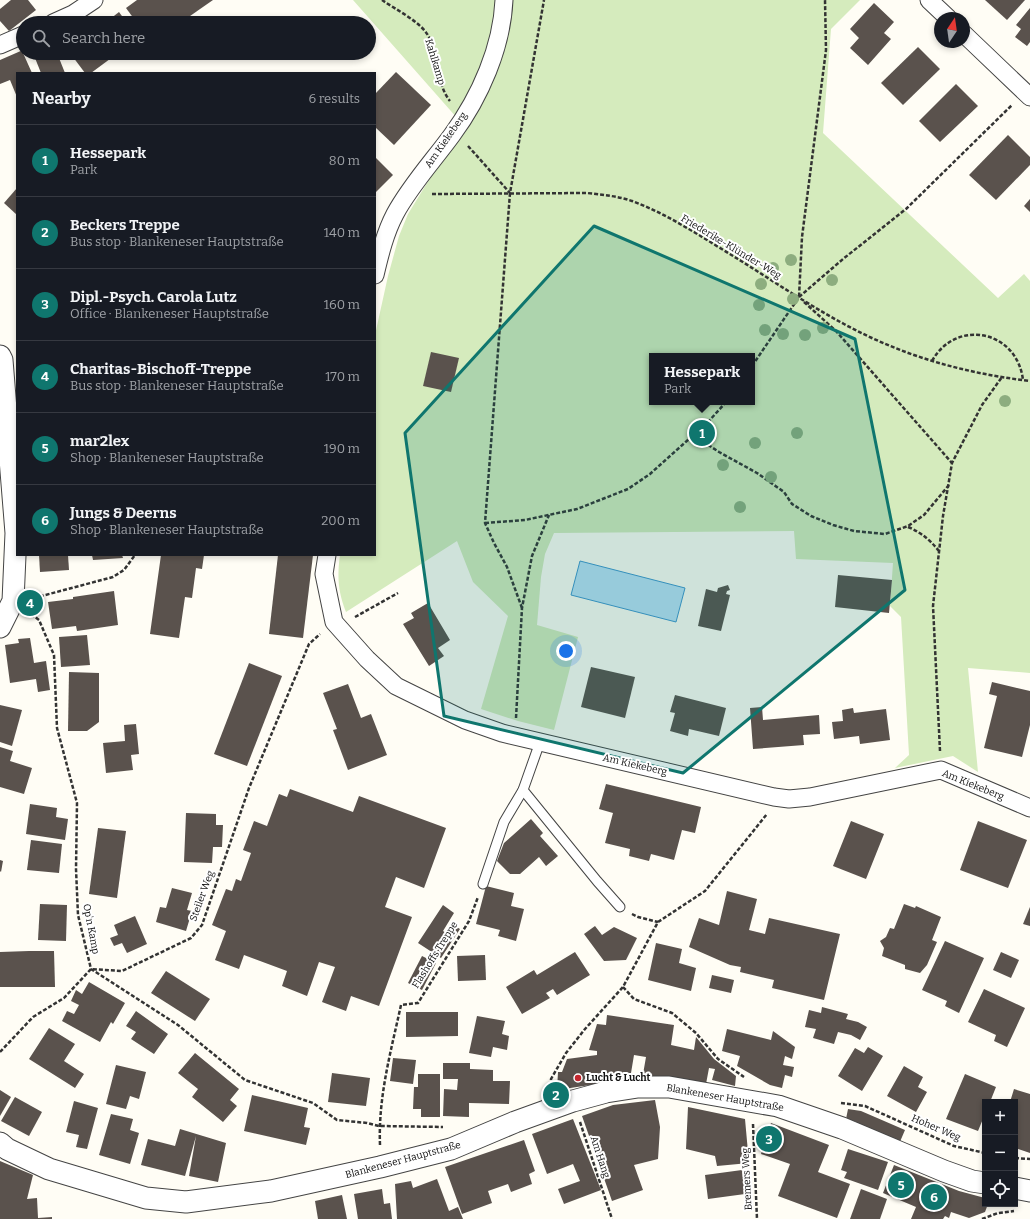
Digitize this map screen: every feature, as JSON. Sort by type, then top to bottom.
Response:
[{"type":"street","points":[[68,16],[94,0]]},
{"type":"street","name":"Am Kiekeberg","points":[[376,271],[385,236],[394,215],[410,190],[453,134],[466,114],[490,66],[500,31],[504,0]]},
{"type":"street","points":[[929,0],[942,12]]},
{"type":"street","points":[[0,45],[16,38]]},
{"type":"street","points":[[970,39],[1028,92]]},
{"type":"street","points":[[0,356],[2,360],[16,533],[13,601],[0,627]]},
{"type":"street","name":"Am Kiekeberg","points":[[327,556],[324,574],[334,622],[367,659],[396,686],[465,720],[502,733],[774,797],[789,799],[810,797],[941,770],[1030,808]]},
{"type":"street","name":"Blankeneser Hauptstraße","points":[[0,1143],[49,1169],[146,1198],[186,1202],[271,1191],[380,1167],[444,1151],[573,1100],[606,1092],[632,1088],[669,1087],[778,1106],[842,1128],[944,1171],[982,1182]]},
{"type":"street","points":[[1018,1188],[1030,1190]]},
{"type":"lane","points":[[483,884],[504,822],[523,790],[540,742]]},
{"type":"lane","points":[[523,790],[620,907]]},
{"type":"path","name":"Kahlkamp","points":[[382,0],[418,25],[425,32],[431,42],[441,85],[451,101],[466,114]]},
{"type":"path","points":[[522,608],[507,567],[485,523],[510,193],[544,0]]},
{"type":"path","points":[[799,298],[802,237],[826,50],[825,0]]},
{"type":"path","points":[[755,362],[799,298],[843,259],[906,209],[1028,92]]},
{"type":"path","points":[[453,134],[464,142],[510,193]]},
{"type":"path","name":"Friederike-Klünder-Weg","points":[[410,190],[426,194],[588,193],[633,201],[682,225],[799,298],[844,324],[887,345],[911,355],[967,370],[1002,377],[1030,380]]},
{"type":"path","points":[[799,298],[836,331],[952,464]]},
{"type":"path","points":[[932,361],[939,350],[950,341],[970,334],[984,335],[998,340],[1009,348],[1017,359],[1023,380]]},
{"type":"path","points":[[941,770],[933,606],[939,552],[952,464],[982,405],[1002,377]]},
{"type":"path","points":[[485,523],[525,520],[577,509],[628,489],[650,474],[709,421],[723,405]]},
{"type":"path","points":[[693,435],[784,492],[792,504],[811,516],[833,525],[854,531],[886,534],[908,526],[924,515],[949,484]]},
{"type":"path","points":[[515,736],[522,608],[532,556],[549,515]]},
{"type":"path","points":[[908,526],[930,539],[939,552]]},
{"type":"path","points":[[30,599],[43,594],[113,577],[124,570],[134,556]]},
{"type":"path","points":[[334,622],[351,620],[398,592]]},
{"type":"path","name":"Op'n Kamp","points":[[29,612],[39,620],[54,655],[57,728],[77,803],[76,869],[78,915],[91,969],[178,1025],[245,1080],[313,1103],[337,1120],[367,1123]]},
{"type":"path","name":"Steiler Weg","points":[[91,969],[122,971],[191,938],[202,925],[249,788],[309,644]]},
{"type":"path","points":[[552,1108],[551,1080],[566,1054],[585,1028],[623,987],[658,922],[705,892],[766,816],[774,797]]},
{"type":"path","name":"Flashoffs Treppe","points":[[379,1126],[386,1072],[401,1005],[418,1003],[470,921],[483,884]]},
{"type":"path","points":[[620,907],[638,917],[658,922]]},
{"type":"path","points":[[0,1052],[33,1017],[64,998],[91,969]]},
{"type":"path","points":[[623,987],[634,999],[672,1013],[696,1033],[718,1059],[737,1073]]},
{"type":"path","name":"Am Hang","points":[[573,1100],[612,1219]]},
{"type":"path","name":"Hoher Weg","points":[[904,1124],[954,1146],[982,1152]]},
{"type":"path","name":"Bremers Weg","points":[[753,1137],[757,1219]]},
{"type":"path","points":[[1018,1158],[1030,1159]]},
{"type":"path","points":[[982,1219],[998,1213],[1014,1211],[1021,1212]]},
{"type":"highlighted area","points":[[594,226],[855,339],[905,590],[683,773],[444,716],[405,433]]},
{"type":"green space","points":[[353,0],[860,0],[831,29],[823,133],[998,298],[1024,274],[1030,281],[1030,673],[968,668],[978,772],[953,756],[895,768],[909,755],[901,617],[890,606],[893,563],[796,559],[794,531],[554,533],[545,554],[541,577],[537,625],[578,637],[554,730],[518,721],[481,709],[508,616],[473,582],[457,541],[346,612],[341,597],[339,584],[340,556],[376,556],[376,330],[388,276],[399,236],[408,214],[435,170],[465,127],[376,26],[376,16],[367,16]]},
{"type":"water","points":[[580,561],[685,588],[676,622],[571,595]]},
{"type":"building","points":[[11,0],[28,0],[36,10],[28,16],[16,16],[16,26],[9,31],[0,21],[0,9]]},
{"type":"building","points":[[137,0],[213,0],[190,16],[132,16],[126,8]]},
{"type":"building","points":[[985,0],[1025,0],[1007,20]]},
{"type":"building","points":[[874,3],[894,22],[884,33],[891,39],[868,65],[850,48],[859,38],[850,29]]},
{"type":"building","points":[[1030,8],[1030,42],[1027,46],[1015,37],[1021,29],[1016,25]]},
{"type":"building","points":[[119,12],[122,16],[114,16]]},
{"type":"building","points":[[918,47],[940,69],[903,105],[881,83]]},
{"type":"building","points":[[16,53],[16,60],[26,60],[32,72],[16,72],[16,95],[10,80],[0,84],[0,60]]},
{"type":"building","points":[[36,60],[60,60],[65,72],[41,72]]},
{"type":"building","points":[[75,60],[109,60],[92,72],[84,72]]},
{"type":"building","points":[[396,72],[431,105],[394,145],[376,128],[376,93]]},
{"type":"building","points":[[956,84],[978,106],[940,142],[919,121]]},
{"type":"building","points":[[1008,135],[1030,157],[1030,165],[996,200],[969,175]]},
{"type":"building","points":[[376,158],[393,175],[376,192]]},
{"type":"building","points":[[16,189],[16,214],[4,203]]},
{"type":"building","points":[[1030,199],[1030,212],[1024,206]]},
{"type":"building","points":[[431,352],[459,358],[451,392],[423,386]]},
{"type":"building","points":[[39,556],[68,556],[69,570],[40,572]]},
{"type":"building","points":[[92,556],[122,556],[123,558],[93,560]]},
{"type":"building","points":[[161,556],[204,556],[202,569],[196,568],[192,598],[185,597],[179,638],[150,634]]},
{"type":"building","points":[[278,556],[313,556],[303,638],[269,634]]},
{"type":"building","points":[[838,575],[892,580],[889,613],[835,607]]},
{"type":"building","points":[[728,585],[730,590],[727,591],[726,594],[730,595],[721,631],[698,626],[706,589],[717,592],[718,588]]},
{"type":"building","points":[[114,591],[118,625],[77,631],[76,626],[52,629],[48,602]]},
{"type":"building","points":[[428,603],[450,640],[438,648],[444,656],[429,666],[403,624],[414,618],[411,613]]},
{"type":"building","points":[[87,635],[90,665],[61,667],[59,637]]},
{"type":"building","points":[[30,638],[34,663],[46,661],[50,690],[38,692],[36,679],[10,683],[5,645],[19,643],[18,639]]},
{"type":"building","points":[[249,663],[282,676],[247,766],[214,754]]},
{"type":"building","points":[[591,667],[635,677],[625,718],[581,707]]},
{"type":"building","points":[[69,672],[99,673],[99,722],[87,731],[68,731]]},
{"type":"building","points":[[992,682],[1030,691],[1030,725],[1022,757],[984,748],[997,696],[989,694]]},
{"type":"building","points":[[348,684],[361,718],[371,714],[387,755],[348,770],[333,730],[337,729],[323,693]]},
{"type":"building","points":[[675,695],[726,708],[719,736],[689,729],[688,736],[670,731],[675,713],[670,712]]},
{"type":"building","points":[[0,705],[22,710],[12,746],[0,742]]},
{"type":"building","points":[[762,707],[763,720],[819,715],[820,734],[803,735],[804,745],[753,749],[750,708]]},
{"type":"building","points":[[853,708],[854,713],[886,709],[890,740],[860,744],[859,736],[834,739],[832,722],[843,721],[842,710]]},
{"type":"building","points":[[136,724],[139,754],[131,755],[133,770],[106,773],[103,743],[125,741],[124,725]]},
{"type":"building","points":[[0,747],[13,751],[10,761],[32,768],[24,794],[0,787]]},
{"type":"building","points":[[606,784],[701,807],[695,833],[682,830],[674,860],[651,854],[649,861],[629,856],[630,849],[605,843],[613,813],[599,809]]},
{"type":"building","points":[[290,789],[353,812],[359,796],[446,828],[424,888],[396,877],[385,907],[412,917],[379,1006],[351,996],[346,1011],[322,1002],[335,967],[319,962],[307,996],[282,986],[287,971],[244,955],[239,969],[215,960],[226,931],[212,925],[226,889],[232,891],[236,879],[241,881],[251,853],[243,850],[254,821],[267,826],[279,794],[287,797]]},
{"type":"building","points":[[30,804],[57,808],[56,817],[68,819],[65,840],[26,834]]},
{"type":"building","points":[[186,813],[216,814],[216,825],[223,825],[222,847],[213,847],[212,863],[184,862]]},
{"type":"building","points":[[531,819],[543,833],[540,836],[558,856],[546,866],[539,857],[520,874],[510,874],[497,861],[504,843]]},
{"type":"building","points":[[851,821],[884,834],[866,879],[833,866]]},
{"type":"building","points":[[978,821],[1027,840],[1008,888],[960,870]]},
{"type":"building","points":[[98,828],[126,831],[117,898],[89,894]]},
{"type":"building","points":[[31,840],[62,844],[59,873],[27,870]]},
{"type":"building","points":[[0,860],[3,861],[1,872],[0,871]]},
{"type":"building","points":[[486,886],[514,893],[511,906],[524,909],[516,941],[498,936],[500,930],[476,924]]},
{"type":"building","points":[[172,888],[192,893],[187,910],[192,911],[186,931],[156,922],[160,907],[166,908]]},
{"type":"building","points":[[727,891],[757,899],[749,930],[765,934],[769,918],[840,934],[824,1000],[772,988],[774,980],[740,972],[741,967],[730,965],[689,947],[699,918],[719,925]]},
{"type":"building","points":[[40,904],[67,905],[66,941],[38,940]]},
{"type":"building","points":[[904,904],[915,908],[916,906],[941,917],[932,940],[937,942],[927,965],[920,973],[905,969],[905,965],[882,956],[884,948],[880,941],[886,937],[890,928],[894,929]]},
{"type":"building","points":[[443,905],[454,913],[443,931],[449,935],[455,926],[460,929],[441,958],[418,943]]},
{"type":"building","points":[[1030,907],[1030,926],[1023,924]]},
{"type":"building","points":[[135,916],[147,944],[127,953],[122,943],[114,946],[110,938],[118,935],[114,925]]},
{"type":"building","points":[[595,926],[602,935],[614,927],[637,938],[626,960],[604,961],[584,934]]},
{"type":"building","points":[[945,941],[984,958],[959,1013],[945,1006],[947,1001],[922,990]]},
{"type":"building","points":[[656,943],[682,949],[679,963],[696,968],[691,991],[648,980]]},
{"type":"building","points":[[54,951],[55,987],[0,987],[0,952]]},
{"type":"building","points":[[575,952],[590,975],[557,995],[553,989],[546,993],[550,998],[522,1014],[506,987],[534,970],[537,975]]},
{"type":"building","points":[[1001,952],[1019,960],[1011,978],[993,970]]},
{"type":"building","points":[[485,955],[486,980],[458,981],[457,956]]},
{"type":"building","points":[[422,956],[436,963],[422,990],[408,983]]},
{"type":"building","points":[[166,971],[210,999],[195,1021],[151,993]]},
{"type":"building","points":[[712,975],[734,980],[731,993],[709,988]]},
{"type":"building","points":[[89,982],[125,1003],[113,1024],[111,1022],[100,1042],[62,1021],[67,1011],[74,1014],[79,1005],[71,1001],[76,990],[82,994]]},
{"type":"building","points":[[984,989],[1025,1008],[1007,1047],[994,1041],[996,1035],[968,1022]]},
{"type":"building","points":[[822,1007],[848,1014],[846,1019],[858,1022],[867,1027],[860,1040],[851,1035],[838,1032],[834,1044],[813,1038],[816,1029],[805,1027],[809,1010],[821,1013]]},
{"type":"building","points":[[136,1011],[168,1034],[154,1054],[131,1039],[136,1032],[126,1026]]},
{"type":"building","points":[[406,1012],[458,1012],[458,1036],[406,1037]]},
{"type":"building","points":[[607,1015],[674,1025],[671,1045],[694,1050],[696,1037],[714,1059],[736,1076],[735,1086],[712,1080],[715,1069],[709,1068],[706,1084],[642,1080],[646,1057],[634,1055],[630,1079],[557,1090],[558,1072],[562,1072],[567,1059],[597,1055],[597,1051],[589,1050],[597,1024],[606,1025]]},
{"type":"building","points":[[477,1016],[505,1021],[502,1034],[509,1036],[507,1050],[493,1047],[491,1057],[469,1053]]},
{"type":"building","points":[[49,1028],[75,1044],[64,1061],[84,1074],[75,1088],[29,1059]]},
{"type":"building","points":[[727,1029],[771,1040],[773,1031],[795,1047],[792,1059],[785,1056],[783,1065],[794,1067],[792,1077],[785,1075],[782,1088],[770,1085],[737,1066],[740,1056],[722,1051]]},
{"type":"building","points":[[868,1047],[883,1056],[862,1091],[838,1076],[855,1048],[864,1053]]},
{"type":"building","points":[[195,1053],[239,1089],[230,1100],[237,1106],[223,1122],[192,1097],[198,1089],[178,1073]]},
{"type":"building","points":[[393,1058],[416,1060],[413,1084],[390,1081]]},
{"type":"building","points":[[443,1063],[470,1063],[470,1069],[493,1070],[493,1081],[510,1081],[509,1104],[469,1103],[469,1117],[443,1116],[444,1089],[457,1090],[458,1079],[443,1079]]},
{"type":"building","points":[[116,1065],[146,1072],[139,1099],[130,1096],[126,1109],[106,1104]]},
{"type":"building","points":[[904,1066],[923,1077],[918,1087],[927,1092],[916,1112],[887,1096]]},
{"type":"building","points":[[332,1073],[370,1078],[366,1106],[328,1102]]},
{"type":"building","points":[[418,1074],[440,1074],[440,1117],[421,1117],[421,1109],[413,1109],[414,1087],[418,1087]]},
{"type":"building","points":[[965,1074],[996,1087],[991,1099],[982,1099],[982,1121],[978,1131],[946,1119]]},
{"type":"building","points":[[1014,1089],[1030,1094],[1030,1153],[1018,1149],[1018,1099],[1011,1099]]},
{"type":"building","points":[[0,1090],[11,1097],[0,1116]]},
{"type":"building","points":[[252,1095],[308,1108],[304,1127],[310,1128],[306,1145],[244,1131]]},
{"type":"building","points":[[15,1097],[42,1112],[29,1136],[1,1121]]},
{"type":"building","points":[[655,1100],[660,1127],[658,1159],[634,1165],[643,1190],[612,1201],[582,1116],[613,1105]]},
{"type":"building","points":[[74,1101],[98,1108],[87,1149],[76,1147],[79,1135],[66,1132]]},
{"type":"building","points":[[688,1107],[745,1119],[749,1163],[717,1166],[715,1156],[686,1149]]},
{"type":"building","points":[[848,1109],[861,1111],[905,1130],[899,1144],[855,1126],[856,1122],[846,1119]]},
{"type":"building","points":[[111,1114],[133,1119],[130,1130],[139,1133],[130,1164],[99,1155]]},
{"type":"building","points":[[573,1119],[601,1190],[564,1204],[558,1189],[580,1181],[573,1164],[547,1174],[532,1134]]},
{"type":"building","points":[[771,1123],[829,1145],[818,1172],[850,1184],[837,1218],[778,1196],[790,1164],[761,1154]]},
{"type":"building","points":[[180,1129],[226,1143],[218,1182],[189,1176],[196,1136],[185,1176],[141,1165],[148,1139],[175,1146]]},
{"type":"building","points":[[524,1140],[535,1171],[529,1174],[532,1184],[511,1192],[508,1184],[488,1191],[492,1203],[462,1214],[445,1167]]},
{"type":"building","points":[[848,1149],[888,1162],[878,1190],[844,1178],[847,1172],[841,1170]]},
{"type":"building","points":[[0,1161],[33,1175],[27,1199],[37,1198],[38,1218],[52,1217],[52,1219],[0,1219]]},
{"type":"building","points":[[894,1165],[959,1191],[982,1197],[982,1207],[987,1207],[985,1212],[969,1218],[951,1212],[949,1218],[945,1216],[943,1219],[911,1219],[916,1207],[883,1193]]},
{"type":"building","points":[[742,1170],[745,1194],[708,1199],[705,1175]]},
{"type":"building","points":[[437,1179],[449,1211],[458,1207],[463,1219],[397,1219],[395,1184],[411,1181],[413,1188]]},
{"type":"building","points":[[382,1189],[384,1204],[390,1203],[392,1219],[358,1219],[354,1194]]},
{"type":"building","points":[[861,1189],[887,1199],[880,1219],[850,1219]]},
{"type":"building","points":[[342,1195],[347,1219],[318,1219],[315,1201]]},
{"type":"place","name":"Hessepark","points":[[702,433]]},
{"type":"place","name":"Charitas-Bischoff-Treppe","points":[[30,603]]},
{"type":"place","name":"Lucht & Lucht","points":[[578,1078]]},
{"type":"place","name":"Beckers Treppe","points":[[556,1095]]},
{"type":"place","name":"Dipl.-Psych. Carola Lutz","points":[[769,1139]]},
{"type":"place","name":"mar2lex","points":[[901,1185]]},
{"type":"place","name":"Jungs & Deerns","points":[[934,1197]]}]
